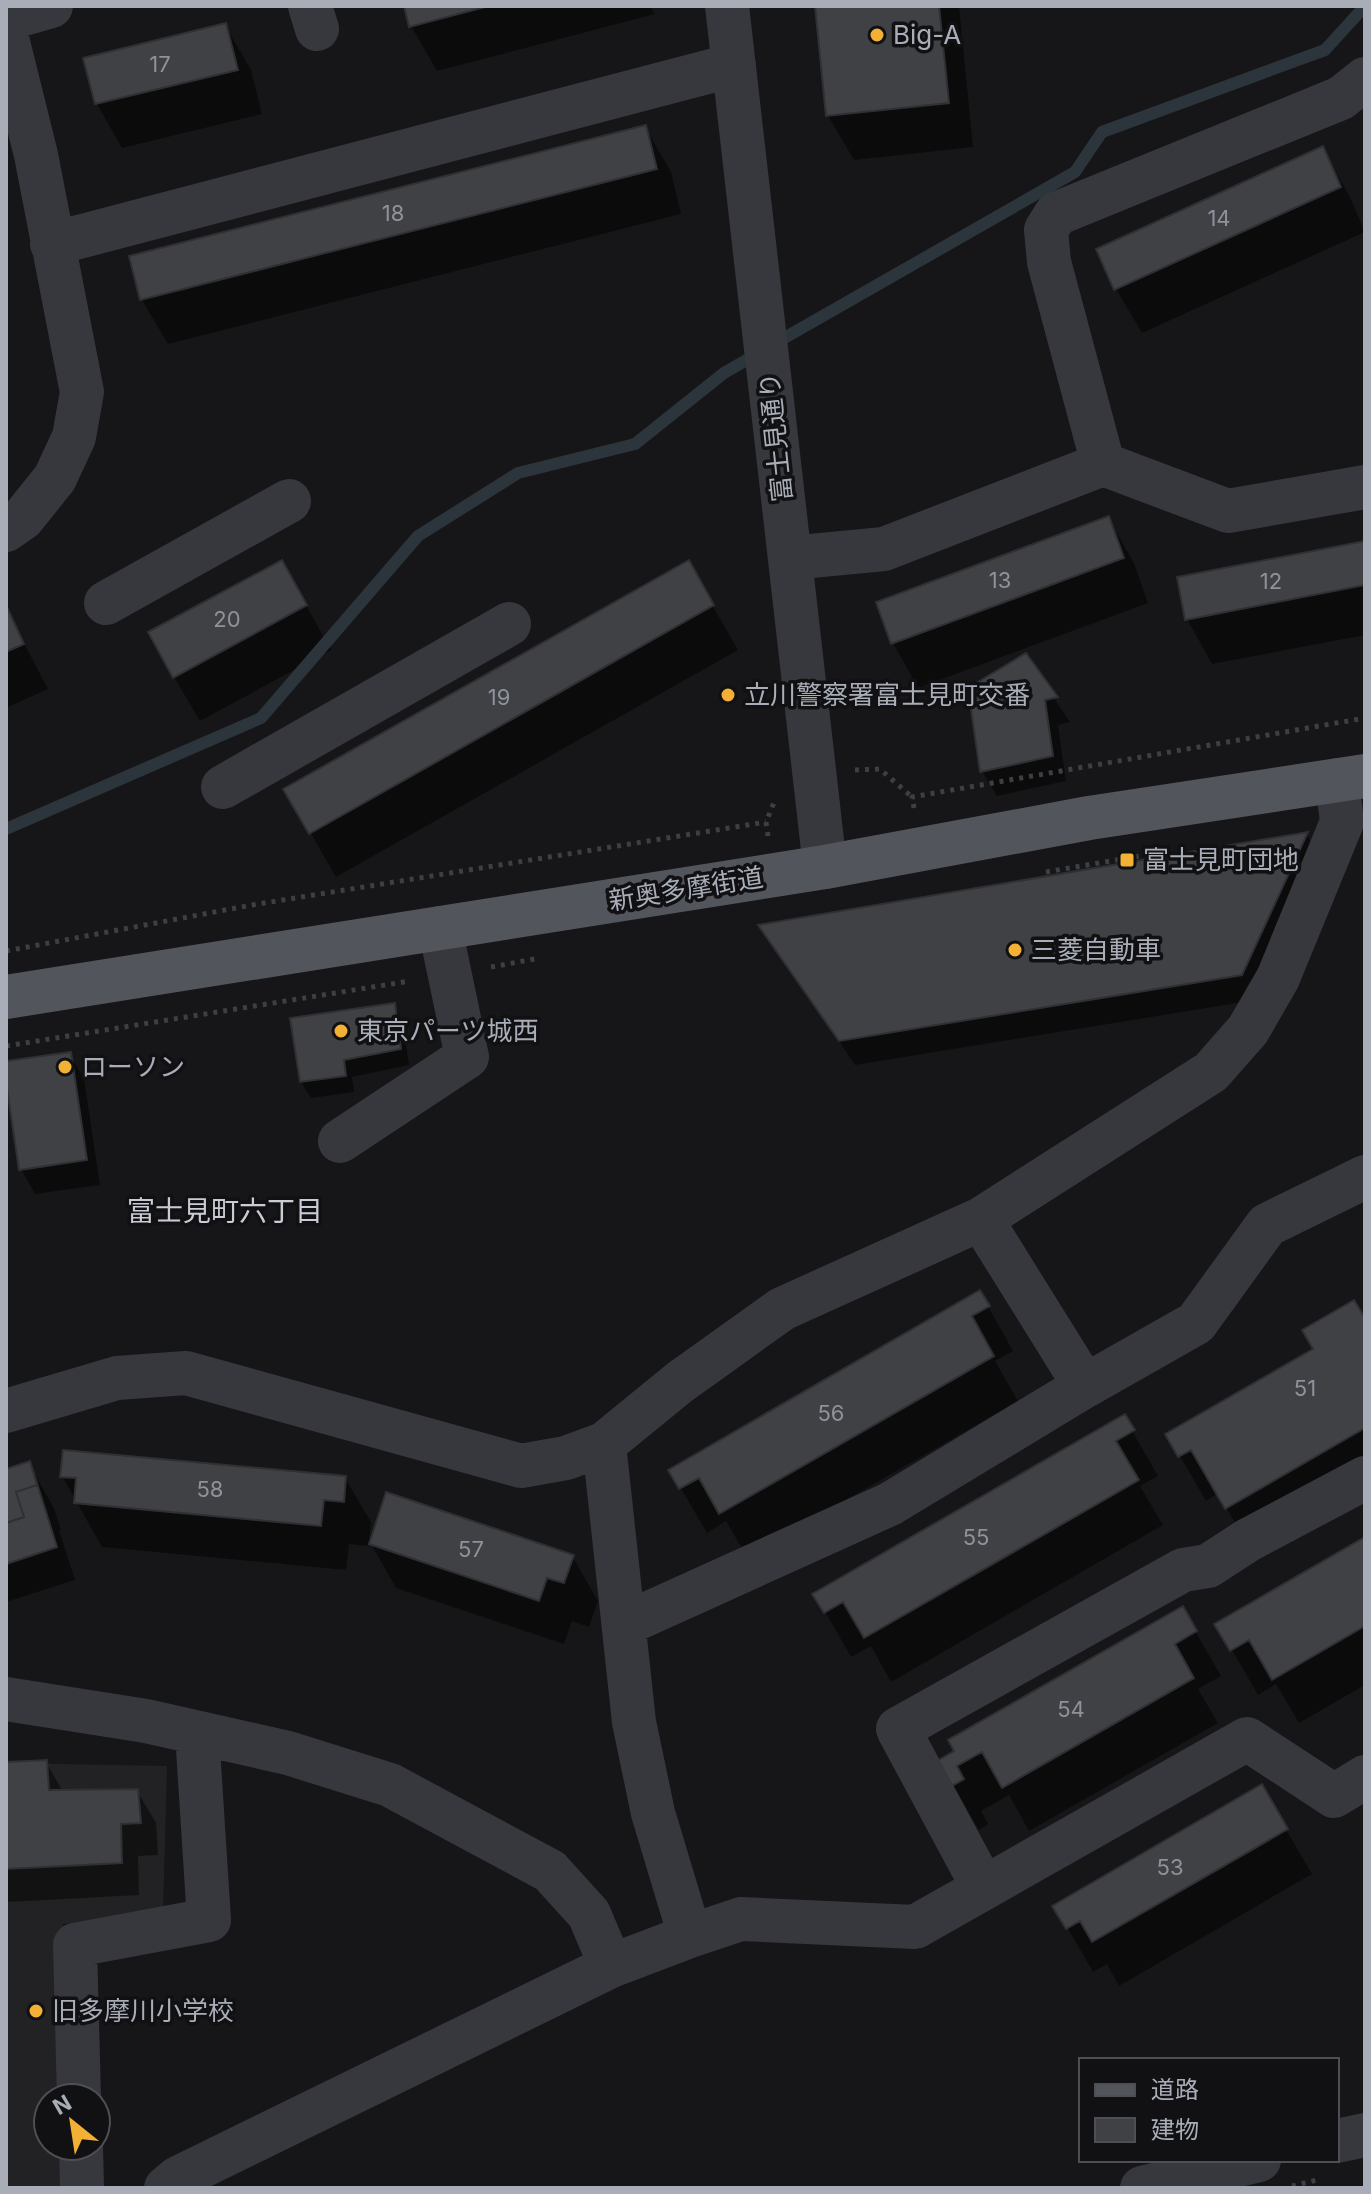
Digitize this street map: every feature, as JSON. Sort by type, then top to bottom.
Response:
[{"type":"main road","name":"新奥多摩街道","points":[[6,997],[825,867],[1089,818],[1351,778]]},
{"type":"street","points":[[6,19],[51,6]]},
{"type":"street","name":"富士見通り","points":[[727,6],[825,867]]},
{"type":"street","points":[[6,34],[21,159],[52,244],[82,392],[74,437],[55,478],[23,518],[6,530]]},
{"type":"street","points":[[52,244],[734,65]]},
{"type":"street","points":[[1103,464],[1049,262],[1046,230],[1056,214],[1341,98],[1365,79]]},
{"type":"street","points":[[790,558],[884,549],[1103,464],[1228,511],[1365,487]]},
{"type":"street","points":[[106,603],[289,501]]},
{"type":"street","points":[[223,787],[509,624]]},
{"type":"street","points":[[6,1411],[117,1378],[186,1373],[521,1466],[566,1458],[604,1444],[680,1382],[782,1309],[981,1219],[1211,1072],[1248,1030],[1278,978],[1342,822],[1351,778]]},
{"type":"street","points":[[340,1141],[467,1057],[440,928]]},
{"type":"street","points":[[625,1624],[890,1504],[1196,1323],[1267,1225],[1365,1177]]},
{"type":"street","points":[[981,1219],[1085,1386]]},
{"type":"street","points":[[604,1444],[634,1722],[653,1813],[690,1936]]},
{"type":"street","points":[[983,1887],[898,1729],[1183,1570],[1208,1566],[1248,1540],[1365,1478]]},
{"type":"street","points":[[6,1699],[146,1721],[288,1753],[390,1785],[550,1871],[589,1914],[611,1966]]},
{"type":"street","points":[[79,2082],[75,1945],[209,1920],[197,1733]]},
{"type":"street","points":[[166,2188],[178,2178],[611,1966],[690,1936],[741,1919],[915,1927],[1247,1739],[1355,1797]]},
{"type":"street","points":[[1339,2141],[1365,2135]]},
{"type":"street","points":[[81,2162],[82,2188]]},
{"type":"street","points":[[1142,2188],[1251,2162]]},
{"type":"path","points":[[6,951],[252,905],[766,822]]},
{"type":"shaded area","name":"旧多摩川小学校","points":[[6,1763],[167,1766],[163,1914],[63,1924],[68,2082],[32,2082],[32,2162],[70,2162],[71,2188],[6,2188]]},
{"type":"building","points":[[404,6],[489,6],[409,27]]},
{"type":"building","points":[[815,6],[939,6],[949,103],[826,116]]},
{"type":"building","points":[[226,23],[238,70],[95,104],[83,58]]},
{"type":"building","points":[[646,125],[657,169],[140,300],[129,256]]},
{"type":"building","points":[[1323,146],[1341,187],[1114,290],[1096,249]]},
{"type":"building","points":[[1109,516],[1124,558],[891,644],[876,602]]},
{"type":"building","points":[[1365,541],[1365,585],[1185,620],[1177,577]]},
{"type":"building","points":[[282,560],[307,605],[173,678],[148,632]]},
{"type":"building","points":[[689,560],[714,605],[309,834],[283,789]]},
{"type":"building","points":[[6,605],[24,644],[6,652]]},
{"type":"building","points":[[1026,653],[1058,697],[1045,700],[1053,756],[980,772],[968,688]]},
{"type":"building","name":"三菱自動車","points":[[1308,832],[1242,975],[839,1041],[758,925]]},
{"type":"building","points":[[395,1003],[401,1049],[344,1060],[346,1076],[300,1082],[290,1018]]},
{"type":"building","points":[[71,1052],[87,1160],[19,1170],[6,1082],[6,1061]]},
{"type":"building","points":[[980,1290],[990,1306],[972,1316],[994,1356],[719,1514],[699,1478],[679,1489],[668,1470]]},
{"type":"building","points":[[1354,1300],[1365,1318],[1365,1428],[1225,1509],[1191,1450],[1178,1457],[1165,1434],[1313,1349],[1302,1330]]},
{"type":"building","points":[[1125,1414],[1135,1430],[1116,1441],[1139,1480],[864,1638],[843,1602],[824,1613],[812,1594]]},
{"type":"building","points":[[63,1450],[346,1476],[344,1502],[324,1500],[321,1526],[74,1503],[76,1478],[60,1477]]},
{"type":"building","points":[[30,1461],[57,1547],[6,1564],[6,1469]]},
{"type":"building","points":[[30,1461],[37,1485],[16,1492],[24,1517],[6,1523],[6,1469]]},
{"type":"building","points":[[386,1492],[574,1555],[564,1583],[547,1578],[539,1601],[369,1544]]},
{"type":"building","points":[[1365,1537],[1365,1626],[1272,1680],[1249,1640],[1230,1651],[1214,1624]]},
{"type":"building","points":[[1183,1606],[1197,1631],[1175,1644],[1194,1678],[1002,1788],[982,1752],[957,1766],[964,1779],[952,1786],[937,1761],[954,1751],[948,1740]]},
{"type":"building","points":[[47,1760],[49,1790],[138,1789],[141,1823],[121,1824],[122,1863],[6,1869],[6,1762]]},
{"type":"building","points":[[1262,1784],[1288,1829],[1092,1942],[1080,1921],[1066,1929],[1052,1906]]},
{"type":"waterway","points":[[772,345],[1075,172],[1102,132],[1325,50],[1365,6]]},
{"type":"waterway","points":[[6,829],[261,718],[418,536],[518,473],[635,444],[724,373],[757,354]]},
{"type":"place","name":"Big-A","points":[[877,35]]},
{"type":"place","name":"立川警察署富士見町交番","points":[[728,695]]},
{"type":"place","name":"富士見町団地","points":[[1127,860]]},
{"type":"place","name":"三菱自動車","points":[[1015,950]]},
{"type":"place","name":"東京パーツ城西","points":[[341,1031]]},
{"type":"place","name":"ローソン","points":[[65,1067]]},
{"type":"place","name":"旧多摩川小学校","points":[[36,2011]]},
{"type":"district","name":"富士見町六丁目","points":[[225,1211]]}]
